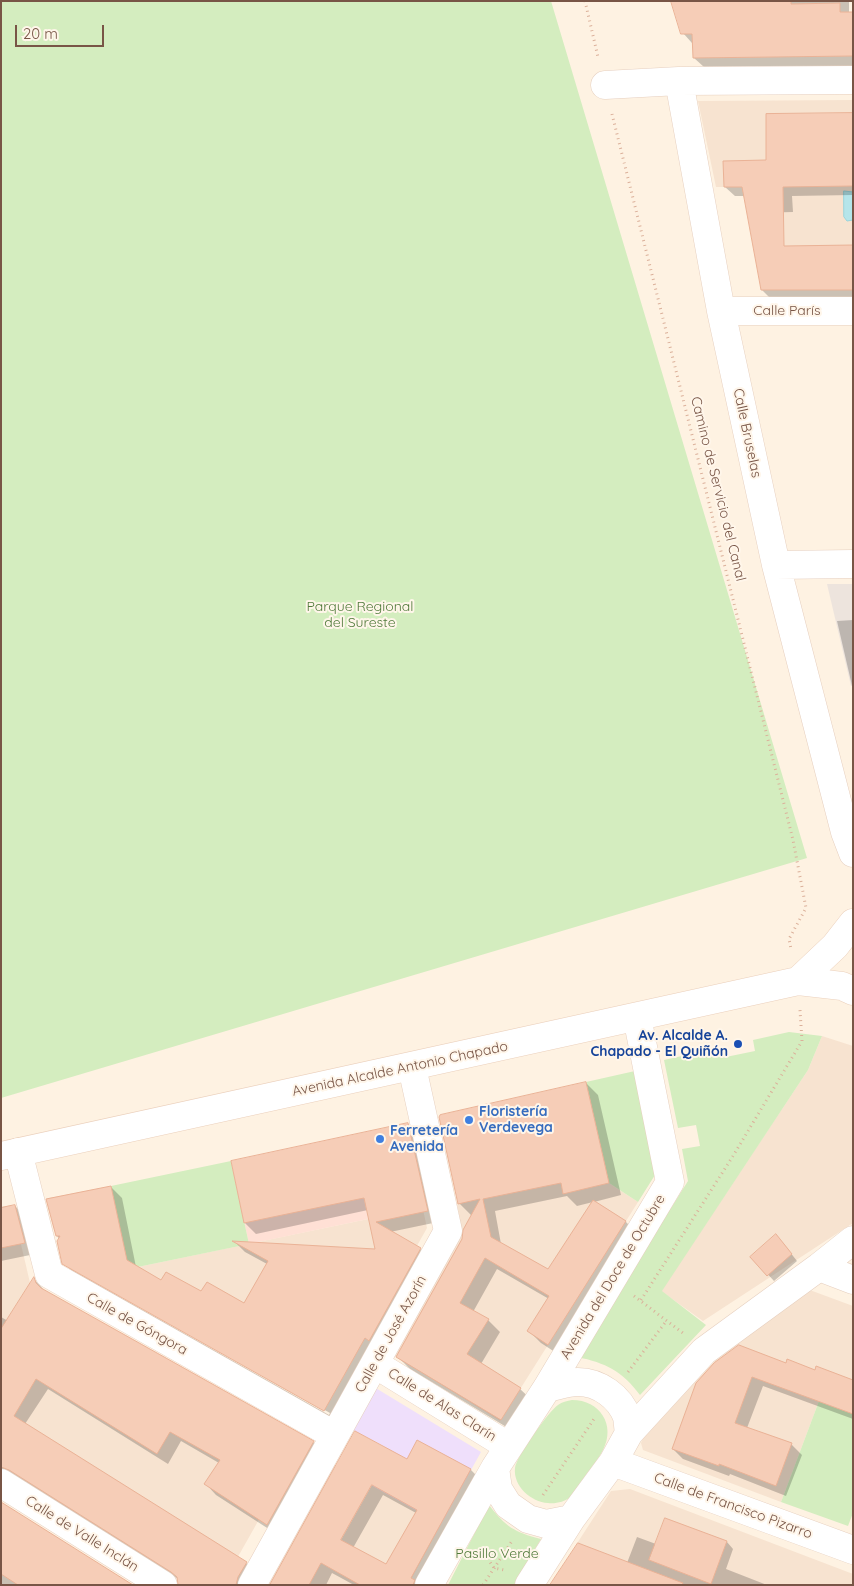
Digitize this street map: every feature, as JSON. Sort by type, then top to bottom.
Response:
[{"type":"street","points":[[605,85],[679,81],[853,80]]},
{"type":"street","name":"Calle Bruselas","points":[[679,81],[721,311],[776,565],[845,832],[853,853]]},
{"type":"street","name":"Calle París","points":[[721,311],[853,311]]},
{"type":"street","points":[[776,565],[853,564]]},
{"type":"street","name":"Avenida Alcalde Antonio Chapado","points":[[798,980],[835,946],[853,924]]},
{"type":"street","name":"Avenida Alcalde Antonio Chapado","points":[[10,1154],[412,1067],[798,980],[842,986],[853,990]]},
{"type":"street","name":"Avenida del Doce de Octubre","points":[[430,1585],[463,1522],[547,1388],[670,1182],[637,1017]]},
{"type":"street","name":"Calle de José Azorín","points":[[252,1585],[448,1232],[412,1067]]},
{"type":"street","name":"Calle de Góngora","points":[[10,1154],[49,1274],[334,1435]]},
{"type":"street","points":[[531,1581],[571,1519],[613,1462],[629,1433],[704,1351],[853,1240]]},
{"type":"street","points":[[819,1267],[853,1280]]},
{"type":"street","name":"Calle de Alas Clarín","points":[[375,1364],[502,1457]]},
{"type":"street","name":"Avenida del Doce de Octubre","points":[[547,1388],[578,1382],[597,1385],[612,1394]]},
{"type":"street","points":[[612,1394],[627,1418],[629,1433]]},
{"type":"street","points":[[502,1457],[498,1489],[508,1505],[528,1519],[546,1524],[571,1519]]},
{"type":"street","name":"Calle de Francisco Pizarro","points":[[613,1462],[853,1550]]},
{"type":"street","name":"Calle de Valle Inclán","points":[[1,1483],[162,1585]]},
{"type":"path","name":"Camino de Servicio del Canal","points":[[585,1],[793,840],[806,908],[789,939],[798,980],[802,1041],[733,1156],[641,1300]]},
{"type":"path","points":[[611,1280],[641,1300],[704,1351]]},
{"type":"path","points":[[483,1585],[612,1394],[667,1320]]},
{"type":"path","points":[[463,1522],[494,1568],[531,1581]]},
{"type":"shaded area","points":[[853,100],[853,290],[761,290],[743,187],[716,187],[698,101]]},
{"type":"shaded area","points":[[827,584],[853,584],[853,686],[851,686]]},
{"type":"shaded area","points":[[822,1036],[853,1046],[853,1223],[703,1321],[661,1291],[808,1070]]},
{"type":"shaded area","points":[[586,1082],[609,1183],[638,1202],[500,1421],[393,1355],[462,1232],[457,1203],[459,1202],[440,1115]]},
{"type":"shaded area","points":[[405,1124],[427,1228],[325,1409],[63,1261],[49,1198],[111,1186],[128,1269],[368,1219],[351,1135]]},
{"type":"shaded area","points":[[351,1135],[368,1219],[249,1244],[231,1161]]},
{"type":"shaded area","points":[[12,1205],[30,1283],[283,1477],[222,1585],[1,1462],[1,1207]]},
{"type":"shaded area","points":[[807,1289],[853,1306],[853,1414],[819,1401],[781,1502],[643,1450],[641,1443],[645,1434],[714,1362]]},
{"type":"shaded area","points":[[374,1387],[481,1452],[441,1524],[367,1483],[387,1448],[351,1429]]},
{"type":"shaded area","points":[[332,1463],[441,1524],[408,1585],[265,1585]]},
{"type":"shaded area","points":[[630,1489],[853,1574],[853,1585],[550,1585],[611,1491]]},
{"type":"green space","name":"Parque Regional del Sureste","points":[[1,1],[551,1],[807,858],[1,1098]]},
{"type":"green space","points":[[789,1032],[822,1036],[808,1070],[662,1291],[706,1325],[640,1395],[627,1380],[613,1369],[597,1362],[577,1357],[688,1181],[682,1149],[700,1146],[696,1125],[678,1128],[664,1060],[718,1048],[721,1058],[755,1051],[753,1040]]},
{"type":"green space","points":[[635,1071],[655,1175],[638,1202],[609,1183],[586,1082]]},
{"type":"green space","points":[[231,1161],[249,1244],[128,1269],[111,1186]]},
{"type":"green space","points":[[572,1400],[582,1401],[598,1409],[606,1423],[607,1441],[599,1457],[570,1497],[557,1503],[535,1500],[524,1492],[517,1481],[515,1468],[517,1462],[527,1445],[554,1409],[560,1404]]},
{"type":"green space","points":[[819,1401],[853,1414],[853,1513],[848,1526],[781,1502]]},
{"type":"green space","name":"Pasillo Verde","points":[[489,1505],[500,1519],[511,1528],[541,1539],[514,1585],[448,1585]]},
{"type":"water","points":[[844,191],[853,192],[853,220],[847,221],[844,217]]},
{"type":"building","points":[[671,1],[791,1],[791,4],[840,3],[840,12],[853,12],[853,56],[693,58],[692,34],[681,34]]},
{"type":"building","points":[[853,113],[853,186],[783,187],[784,246],[853,245],[853,290],[761,290],[742,187],[724,187],[723,161],[766,160],[766,114]]},
{"type":"building","points":[[586,1082],[609,1183],[563,1194],[561,1183],[483,1199],[491,1237],[548,1269],[593,1200],[626,1221],[548,1345],[527,1331],[549,1296],[485,1258],[460,1303],[489,1319],[467,1354],[521,1388],[501,1420],[396,1357],[462,1239],[463,1230],[480,1199],[458,1204],[439,1117],[440,1115]]},
{"type":"building","points":[[408,1123],[428,1211],[376,1222],[421,1248],[369,1341],[365,1338],[324,1411],[62,1264],[57,1241],[60,1236],[56,1236],[46,1199],[111,1186],[127,1260],[161,1280],[166,1272],[201,1291],[207,1282],[244,1303],[268,1261],[232,1241],[375,1249],[364,1198],[244,1223],[231,1161]]},
{"type":"building","points":[[15,1205],[25,1243],[1,1248],[1,1208]]},
{"type":"building","points":[[776,1234],[792,1254],[767,1276],[750,1257]]},
{"type":"building","points":[[34,1277],[36,1283],[41,1288],[314,1441],[267,1525],[204,1484],[220,1460],[170,1432],[157,1454],[36,1379],[14,1416],[247,1562],[238,1577],[236,1585],[178,1585],[177,1577],[171,1572],[9,1470],[1,1467],[1,1329]]},
{"type":"building","points":[[739,1345],[786,1363],[787,1359],[815,1370],[816,1366],[853,1380],[853,1414],[752,1377],[735,1423],[792,1443],[776,1486],[719,1464],[719,1466],[672,1449],[696,1383],[714,1363]]},
{"type":"building","points":[[355,1431],[407,1459],[417,1440],[471,1469],[411,1578],[415,1580],[413,1585],[360,1585],[321,1563],[309,1585],[270,1585]],"holes":[[[372,1485],[417,1510],[386,1564],[341,1540]]]},
{"type":"building","points":[[1,1502],[133,1585],[18,1585],[1,1574]]},
{"type":"building","points":[[665,1518],[727,1541],[711,1584],[649,1560]]},
{"type":"building","points":[[578,1543],[683,1583],[682,1585],[550,1585]]},
{"type":"place","name":"Av. Alcalde A. Chapado - El Quiñón","points":[[738,1044]]},
{"type":"place","name":"Floristería Verdevega","points":[[469,1120]]},
{"type":"place","name":"Ferretería Avenida","points":[[380,1139]]}]
